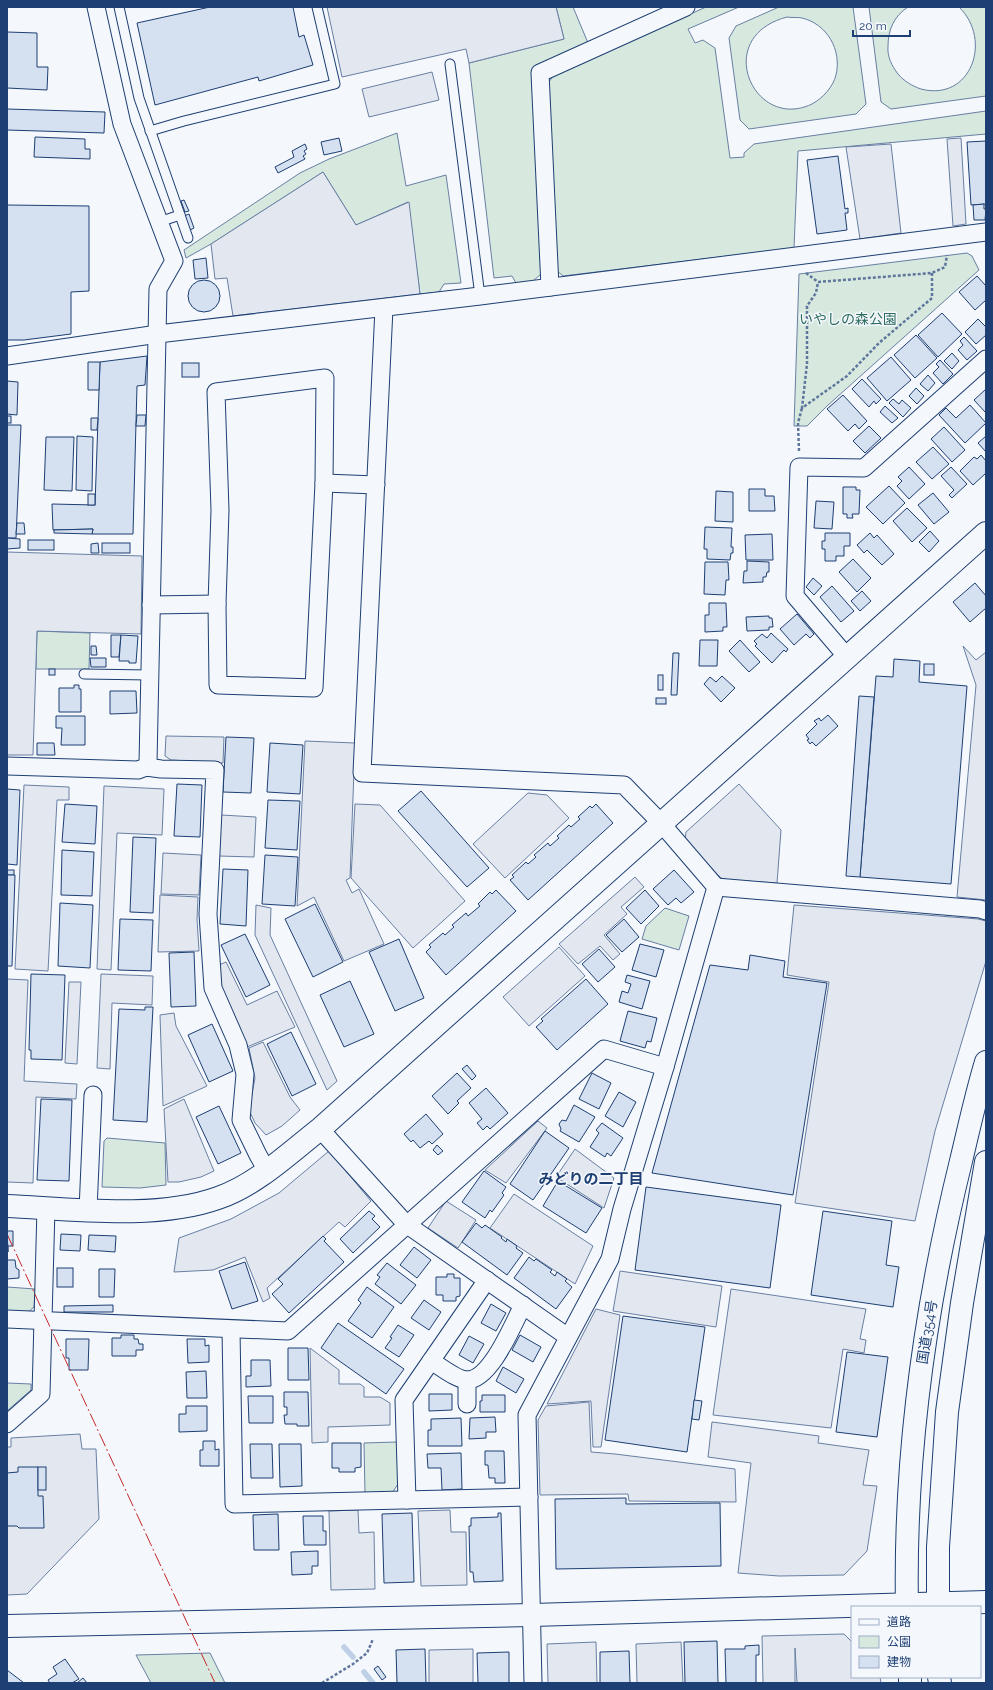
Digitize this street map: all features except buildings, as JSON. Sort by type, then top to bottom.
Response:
[{"type":"main road","points":[[7,1206],[138,1212],[190,1206],[218,1198],[249,1183],[268,1171],[320,1128],[986,533]]},
{"type":"main road","name":"国道354号","points":[[907,1605],[910,1490],[915,1410],[928,1320],[948,1212],[986,1062]]},
{"type":"main road","points":[[938,1605],[938,1547],[948,1412],[962,1303],[986,1162]]},
{"type":"main road","points":[[870,1606],[938,1605],[986,1602]]},
{"type":"main road","points":[[7,1626],[374,1619],[851,1606]]},
{"type":"street","points":[[96,7],[122,124],[174,261],[158,289],[150,605],[150,676],[148,754],[146,767]]},
{"type":"street","points":[[550,287],[540,73],[686,7]]},
{"type":"street","points":[[7,356],[158,334],[984,237]]},
{"type":"street","points":[[384,308],[362,773],[624,785],[661,823],[716,887],[980,909],[986,911]]},
{"type":"street","points":[[847,657],[795,596],[799,467],[864,468],[986,359]]},
{"type":"street","points":[[324,378],[324,483],[314,688],[218,685],[217,604],[220,510],[216,392],[324,378]]},
{"type":"street","points":[[324,483],[376,485]]},
{"type":"street","points":[[150,605],[217,604]]},
{"type":"street","points":[[7,766],[138,770],[146,767],[161,769],[214,770],[208,914],[213,988],[238,1044],[245,1074],[241,1120],[258,1155],[268,1171]]},
{"type":"street","points":[[533,1683],[527,1415],[610,1258],[622,1209],[665,1067],[716,887]]},
{"type":"street","points":[[7,1319],[231,1330],[288,1331],[406,1224],[604,1049],[665,1067]]},
{"type":"street","points":[[88,1210],[93,1095]]},
{"type":"street","points":[[320,1128],[406,1224],[568,1337]]},
{"type":"street","points":[[7,1424],[41,1394],[46,1208]]},
{"type":"street","points":[[407,1500],[404,1400],[487,1280]]},
{"type":"street","points":[[431,1361],[462,1379],[472,1379],[491,1365],[523,1305]]},
{"type":"street","points":[[231,1330],[234,1504],[529,1497]]},
{"type":"street","points":[[467,1380],[467,1404]]},
{"type":"lane","points":[[119,7],[140,98],[150,131],[188,238]]},
{"type":"lane","points":[[150,131],[184,121],[335,84],[317,7]]},
{"type":"lane","points":[[450,64],[480,296]]},
{"type":"lane","points":[[159,222],[180,215]]},
{"type":"lane","points":[[84,674],[150,676]]},
{"type":"path","points":[[800,270],[818,282],[932,272],[945,267],[947,250]]},
{"type":"path","points":[[802,408],[847,376],[879,343],[932,298],[932,272]]},
{"type":"path","points":[[799,467],[798,423],[802,408],[807,364],[807,306],[816,294],[818,282]]},
{"type":"path","points":[[322,1683],[353,1664],[367,1653],[373,1639],[374,1619]]},
{"type":"green space","points":[[556,7],[573,7],[588,43],[533,70],[541,274],[533,281],[516,283],[512,276],[494,278],[469,63],[564,39]]},
{"type":"green space","points":[[706,7],[739,7],[688,29],[695,43],[703,40],[715,48],[730,158],[744,157],[744,153],[754,144],[986,111],[986,134],[798,151],[794,248],[563,276],[556,270],[549,82],[553,76]]},
{"type":"green space","points":[[779,7],[853,7],[866,104],[856,114],[749,129],[740,120],[729,38],[736,26]],"holes":[[[787,17],[811,21],[819,26],[831,39],[837,56],[835,79],[824,95],[812,104],[791,109],[773,105],[759,94],[749,78],[746,61],[751,43],[764,28]]]},
{"type":"green space","points":[[869,7],[908,7],[896,19],[889,34],[888,54],[890,61],[898,74],[908,83],[921,89],[938,91],[953,86],[964,77],[972,65],[975,51],[974,36],[969,21],[959,7],[986,7],[986,96],[891,109],[881,102]]},
{"type":"green space","points":[[397,133],[406,186],[446,175],[461,283],[444,284],[439,292],[420,294],[408,202],[356,225],[323,172],[211,244],[186,258],[184,250],[300,173],[329,159]]},
{"type":"green space","name":"いやしの森公園","points":[[967,253],[972,256],[979,270],[827,406],[807,426],[794,426],[799,274]]},
{"type":"green space","points":[[37,631],[90,633],[89,669],[36,669]]},
{"type":"green space","points":[[665,908],[689,916],[679,950],[642,939],[646,926]]},
{"type":"green space","points":[[107,1138],[165,1143],[166,1185],[140,1188],[102,1187],[104,1141]]},
{"type":"green space","points":[[7,1287],[35,1289],[34,1307],[27,1313],[7,1313]]},
{"type":"green space","points":[[7,1383],[31,1384],[31,1390],[7,1411]]},
{"type":"green space","points":[[397,1442],[398,1484],[392,1493],[365,1493],[364,1443]]},
{"type":"green space","points":[[210,1653],[225,1683],[151,1683],[136,1655]]},
{"type":"shaded area","points":[[327,7],[556,7],[564,39],[469,63],[466,49],[342,77]]},
{"type":"shaded area","points":[[432,72],[439,100],[369,117],[362,89]]},
{"type":"shaded area","points":[[961,138],[966,224],[953,226],[947,139]]},
{"type":"shaded area","points":[[891,144],[901,233],[860,239],[846,147]]},
{"type":"shaded area","points":[[323,172],[356,225],[409,202],[420,294],[233,316],[227,278],[215,279],[211,244]]},
{"type":"shaded area","points":[[7,552],[142,556],[141,634],[37,631],[33,755],[7,755]]},
{"type":"shaded area","points":[[963,646],[976,660],[986,652],[986,900],[957,897],[976,685]]},
{"type":"shaded area","points":[[166,736],[224,737],[223,763],[171,760],[165,756]]},
{"type":"shaded area","points":[[305,741],[355,743],[350,878],[346,880],[352,893],[359,889],[384,944],[344,961],[314,897],[297,906]]},
{"type":"shaded area","points":[[739,784],[781,830],[777,883],[729,880],[721,878],[685,841],[686,832]]},
{"type":"shaded area","points":[[24,785],[69,787],[69,800],[57,800],[48,971],[15,969]]},
{"type":"shaded area","points":[[104,786],[164,789],[162,835],[117,833],[111,970],[97,969]]},
{"type":"shaded area","points":[[528,793],[547,795],[569,818],[505,878],[473,844]]},
{"type":"shaded area","points":[[355,804],[380,805],[465,901],[413,948],[351,878]]},
{"type":"shaded area","points":[[221,815],[256,817],[254,857],[219,856]]},
{"type":"shaded area","points":[[163,853],[201,855],[199,895],[161,894]]},
{"type":"shaded area","points":[[635,877],[644,887],[621,907],[627,914],[604,935],[620,954],[613,960],[600,946],[578,964],[559,944]]},
{"type":"shaded area","points":[[160,895],[198,897],[197,919],[199,951],[158,952]]},
{"type":"shaded area","points":[[256,905],[271,908],[270,935],[337,1081],[327,1090],[255,935]]},
{"type":"shaded area","points":[[794,905],[978,919],[986,921],[986,961],[935,1131],[915,1221],[795,1203],[829,982],[787,975]]},
{"type":"shaded area","points":[[559,947],[585,976],[529,1026],[503,997]]},
{"type":"shaded area","points":[[226,962],[247,1005],[277,991],[295,1027],[247,1047],[220,987],[219,965]]},
{"type":"shaded area","points":[[101,974],[153,976],[152,1005],[112,1003],[110,1069],[97,1068]]},
{"type":"shaded area","points":[[7,979],[28,980],[24,1081],[77,1084],[76,1099],[36,1097],[33,1183],[7,1182]]},
{"type":"shaded area","points":[[69,982],[81,982],[77,1064],[65,1063]]},
{"type":"shaded area","points":[[174,1013],[176,1026],[207,1086],[163,1106],[160,1015]]},
{"type":"shaded area","points":[[263,1042],[290,1097],[300,1110],[282,1126],[266,1135],[255,1123],[249,1110],[255,1078],[249,1048]]},
{"type":"shaded area","points":[[184,1099],[214,1171],[201,1177],[179,1182],[168,1182],[164,1109]]},
{"type":"shaded area","points":[[538,1121],[547,1128],[506,1183],[485,1170]]},
{"type":"shaded area","points":[[575,1149],[614,1178],[604,1208],[556,1177]]},
{"type":"shaded area","points":[[329,1151],[371,1201],[345,1227],[339,1222],[267,1288],[270,1298],[263,1302],[245,1257],[213,1270],[174,1272],[179,1238],[231,1219],[279,1193]]},
{"type":"shaded area","points":[[514,1194],[593,1246],[575,1284],[490,1228]]},
{"type":"shaded area","points":[[446,1201],[476,1220],[458,1248],[428,1228]]},
{"type":"shaded area","points":[[620,1271],[722,1286],[716,1327],[613,1311]]},
{"type":"shaded area","points":[[731,1289],[866,1309],[860,1339],[866,1340],[864,1353],[843,1349],[831,1428],[713,1415]]},
{"type":"shaded area","points":[[596,1309],[620,1315],[601,1447],[593,1447],[591,1401],[547,1404]]},
{"type":"shaded area","points":[[310,1348],[339,1370],[339,1384],[360,1384],[364,1387],[364,1397],[380,1397],[390,1403],[390,1425],[328,1427],[328,1442],[312,1443]]},
{"type":"shaded area","points":[[589,1402],[591,1452],[735,1469],[736,1502],[629,1501],[628,1494],[540,1495],[538,1420],[546,1406]]},
{"type":"shaded area","points":[[712,1422],[819,1436],[818,1443],[869,1450],[863,1485],[877,1486],[867,1551],[844,1575],[779,1576],[738,1573],[751,1463],[708,1457]]},
{"type":"shaded area","points":[[80,1434],[82,1449],[96,1449],[99,1519],[27,1594],[7,1595],[7,1447],[11,1447],[11,1438]]},
{"type":"shaded area","points":[[358,1510],[359,1533],[374,1532],[375,1589],[331,1590],[329,1511]]},
{"type":"shaded area","points":[[450,1510],[451,1532],[466,1532],[467,1585],[421,1586],[418,1511]]},
{"type":"shaded area","points":[[844,1634],[851,1641],[851,1678],[880,1678],[881,1683],[797,1683],[795,1648],[795,1683],[763,1683],[762,1636]]},
{"type":"shaded area","points":[[596,1642],[597,1683],[548,1683],[547,1644]]},
{"type":"shaded area","points":[[681,1642],[683,1683],[637,1683],[636,1644]]},
{"type":"shaded area","points":[[473,1649],[473,1683],[429,1683],[429,1650]]},
{"type":"waterway","points":[[344,1647],[353,1657]]},
{"type":"waterway","points":[[364,1672],[373,1683]]},
{"type":"power","points":[[7,1234],[215,1683]]},
{"type":"district","name":"みどりの二丁目","points":[[591,1179]]}]
